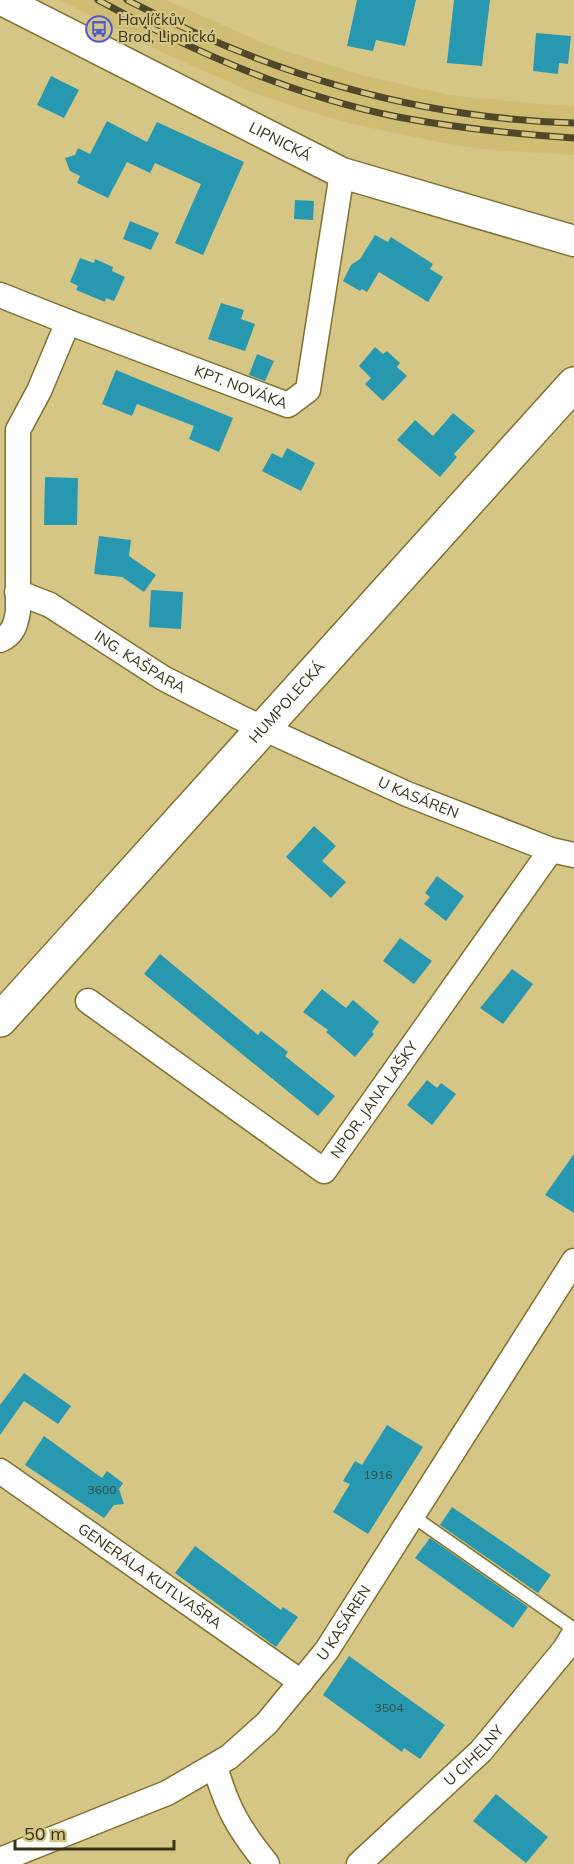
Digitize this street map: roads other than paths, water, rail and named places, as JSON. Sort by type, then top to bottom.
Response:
[{"type":"main road","name":"HUMPOLECKÁ","points":[[0,1020],[266,728],[574,384]]},
{"type":"street","name":"LIPNICKÁ","points":[[2,0],[342,173],[574,241]]},
{"type":"street","name":"KPT. NOVÁKA","points":[[0,295],[288,405],[308,390],[342,173]]},
{"type":"street","points":[[0,640],[7,637],[14,627],[18,611],[9,429],[39,391],[68,322]]},
{"type":"street","name":"ING. KAŠPARA","points":[[17,592],[59,610],[172,683],[266,728]]},
{"type":"street","name":"U KASÁREN","points":[[266,728],[407,794],[550,850],[574,855]]},
{"type":"street","name":"NPOR. JANA LAŠKY","points":[[88,1001],[324,1171],[550,850]]},
{"type":"street","name":"U KASÁREN","points":[[0,1860],[167,1793],[230,1757],[267,1723],[327,1650],[574,1261]]},
{"type":"street","name":"GENERÁLA KUTLVAŠRA","points":[[0,1471],[300,1682]]},
{"type":"street","name":"U CIHELNY","points":[[359,1864],[481,1751],[566,1649],[574,1631]]},
{"type":"street","points":[[215,1766],[238,1827],[267,1864]]},
{"type":"lane","points":[[411,1515],[574,1631]]},
{"type":"railway","points":[[98,0],[207,54],[320,97],[420,121],[530,135],[574,138]]},
{"type":"railway","points":[[127,0],[235,50],[344,87],[456,112],[574,123]]},
{"type":"place","name":"Havlíčkův Brod, Lipnická","points":[[99,29]]}]
